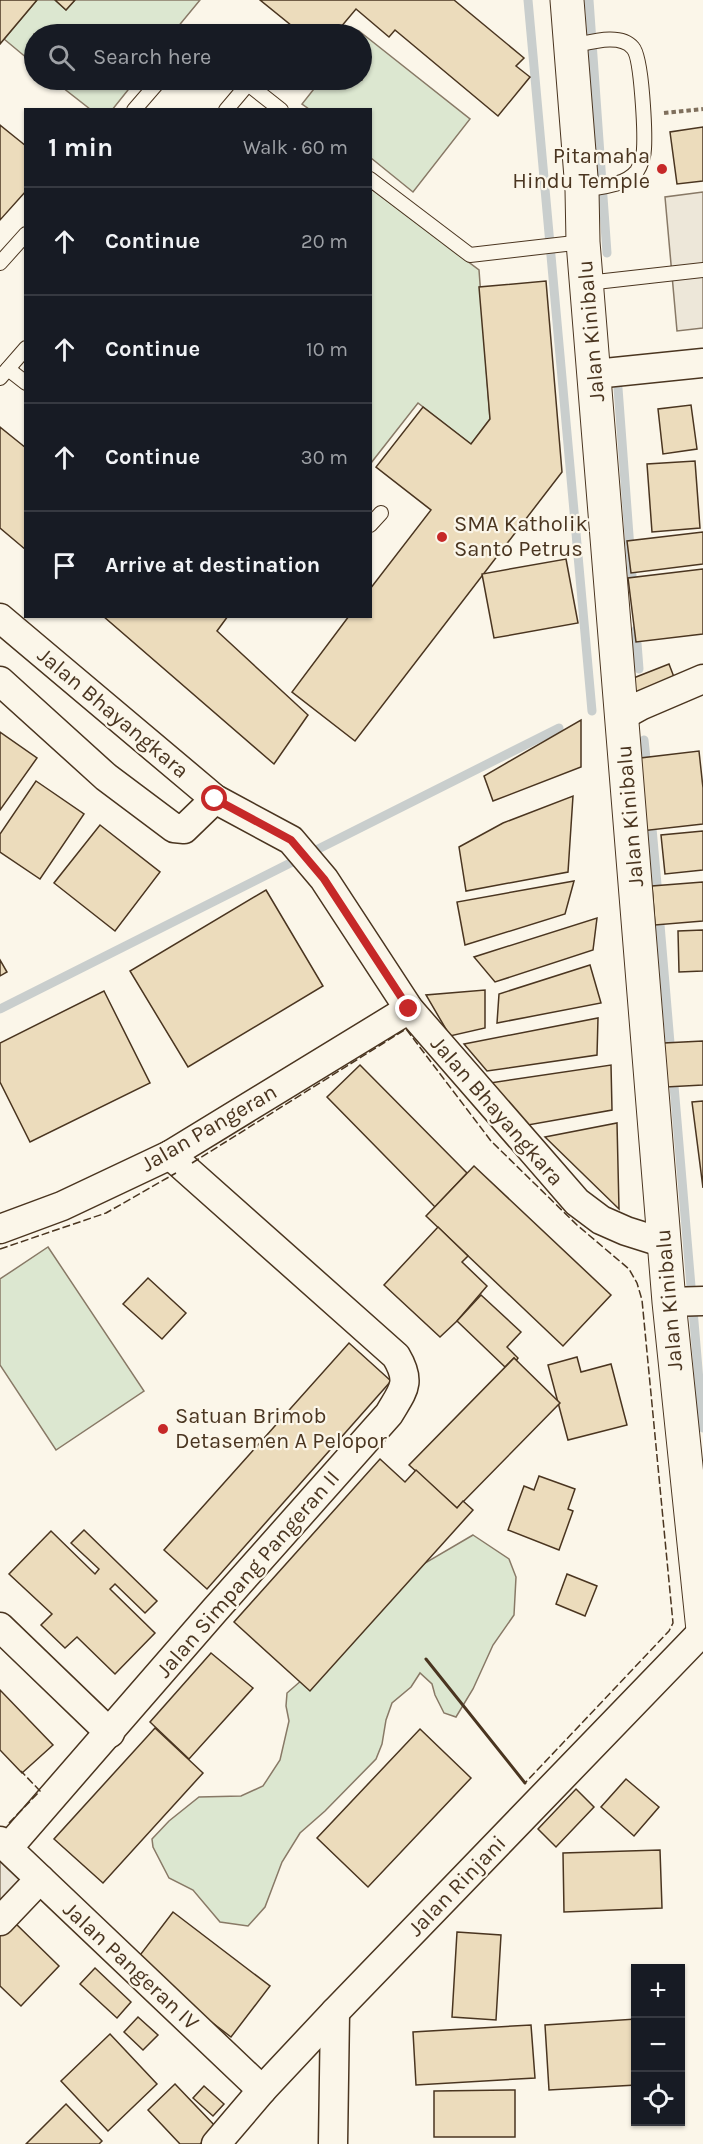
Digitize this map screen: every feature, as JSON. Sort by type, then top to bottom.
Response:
[{"type":"street","name":"Jalan Kinibalu","points":[[567,0],[587,284],[664,1243],[703,1631]]},
{"type":"street","points":[[595,374],[703,363]]},
{"type":"street","name":"Jalan Bhayangkara","points":[[0,618],[215,799],[291,840],[324,879],[409,1009],[577,1202],[601,1220],[664,1243]]},
{"type":"street","points":[[622,716],[703,679]]},
{"type":"street","points":[[0,681],[105,777],[174,828],[184,829],[215,799]]},
{"type":"street","name":"Jalan Pangeran","points":[[0,1229],[62,1206],[170,1155],[409,1009]]},
{"type":"street","name":"Jalan Simpang Pangeran II","points":[[4,1845],[110,1733],[214,1611],[389,1414],[405,1385],[404,1370],[396,1356],[170,1155]]},
{"type":"street","points":[[669,1302],[703,1301]]},
{"type":"street","points":[[0,1627],[110,1733]]},
{"type":"street","name":"Jalan Rinjani","points":[[216,2144],[262,2090],[335,2012],[703,1631]]},
{"type":"street","name":"Jalan Pangeran IV","points":[[4,1845],[262,2090]]},
{"type":"street","points":[[0,1921],[40,1880]]},
{"type":"street","points":[[333,2131],[335,2012]]},
{"type":"lane","points":[[571,45],[620,40],[633,47],[639,62],[644,151],[639,168],[632,176],[617,184],[582,190]]},
{"type":"lane","points":[[136,108],[151,90]]},
{"type":"lane","points":[[227,108],[240,90]]},
{"type":"lane","points":[[255,90],[278,108]]},
{"type":"lane","points":[[372,180],[470,255],[584,242]]},
{"type":"lane","points":[[0,263],[24,236]]},
{"type":"lane","points":[[587,284],[703,270]]},
{"type":"lane","points":[[24,350],[4,373],[24,382]]},
{"type":"lane","points":[[372,523],[381,513]]},
{"type":"path","points":[[642,116],[703,109]]},
{"type":"green space","points":[[37,0],[55,0],[66,10],[75,0],[200,0],[180,24],[24,24],[24,56],[4,39]]},
{"type":"green space","points":[[372,41],[470,119],[413,192],[372,159],[372,108],[308,108],[302,104],[313,90],[372,90]]},
{"type":"green space","points":[[66,90],[128,90],[114,108],[89,108]]},
{"type":"green space","points":[[372,190],[479,270],[490,419],[471,444],[418,403],[372,462]]},
{"type":"green space","points":[[48,1247],[144,1391],[56,1450],[0,1365],[0,1279]]},
{"type":"green space","points":[[473,1535],[509,1559],[516,1577],[514,1615],[493,1645],[473,1689],[456,1717],[444,1713],[432,1684],[420,1673],[411,1687],[392,1703],[376,1759],[300,1833],[282,1862],[265,1907],[248,1926],[220,1922],[193,1890],[169,1878],[153,1847],[152,1839],[169,1821],[199,1797],[241,1796],[263,1786],[280,1760],[289,1721],[286,1706],[287,1693],[425,1563]]},
{"type":"shaded area","points":[[703,192],[703,328],[677,331],[665,197]]},
{"type":"shaded area","points":[[0,1841],[40,1879],[0,1921]]},
{"type":"building","points":[[0,0],[37,0],[0,44]]},
{"type":"building","points":[[55,0],[75,0],[66,10]]},
{"type":"building","points":[[260,0],[454,0],[524,58],[516,66],[530,77],[498,116],[395,30],[389,37],[356,9],[343,24],[290,24]]},
{"type":"building","points":[[0,125],[24,144],[24,193],[0,220]]},
{"type":"building","points":[[703,127],[703,181],[677,184],[670,132]]},
{"type":"building","points":[[546,281],[562,472],[355,741],[292,692],[348,618],[372,618],[372,586],[431,510],[376,467],[423,407],[471,444],[490,419],[479,287]]},
{"type":"building","points":[[691,405],[697,449],[663,454],[658,409]]},
{"type":"building","points":[[0,427],[24,446],[24,548],[0,528]]},
{"type":"building","points":[[695,461],[700,528],[652,532],[647,464]]},
{"type":"building","points":[[703,532],[703,564],[631,573],[627,541]]},
{"type":"building","points":[[566,559],[578,623],[494,638],[482,574]]},
{"type":"building","points":[[703,569],[703,634],[636,642],[628,578]]},
{"type":"building","points":[[105,618],[227,618],[217,631],[308,715],[274,764]]},
{"type":"building","points":[[669,664],[677,685],[639,700],[631,679]]},
{"type":"building","points":[[581,720],[581,767],[493,801],[484,776]]},
{"type":"building","points":[[0,732],[37,758],[0,810]]},
{"type":"building","points":[[699,751],[703,788],[703,824],[641,831],[632,759]]},
{"type":"building","points":[[36,781],[84,814],[40,879],[0,852],[0,834]]},
{"type":"building","points":[[573,796],[568,872],[466,891],[459,847],[503,823]]},
{"type":"building","points":[[100,825],[160,872],[115,931],[54,883]]},
{"type":"building","points":[[703,831],[703,870],[665,874],[661,835]]},
{"type":"building","points":[[574,881],[565,914],[465,945],[457,902]]},
{"type":"building","points":[[703,882],[703,921],[655,925],[652,886]]},
{"type":"building","points":[[266,890],[323,986],[188,1067],[130,971]]},
{"type":"building","points":[[597,918],[593,950],[495,982],[474,957]]},
{"type":"building","points":[[703,930],[703,971],[679,972],[678,931]]},
{"type":"building","points":[[0,960],[7,972],[0,976]]},
{"type":"building","points":[[590,965],[601,1003],[497,1023],[499,994]]},
{"type":"building","points":[[485,990],[485,1028],[450,1036],[426,995]]},
{"type":"building","points":[[104,991],[150,1083],[30,1142],[0,1082],[0,1043]]},
{"type":"building","points":[[598,1018],[597,1055],[487,1071],[464,1044]]},
{"type":"building","points":[[703,1041],[703,1085],[666,1087],[664,1043]]},
{"type":"building","points":[[360,1065],[467,1173],[435,1207],[327,1097]]},
{"type":"building","points":[[611,1065],[612,1110],[528,1125],[490,1083]]},
{"type":"building","points":[[703,1101],[703,1188],[692,1102]]},
{"type":"building","points":[[617,1123],[619,1209],[545,1137]]},
{"type":"building","points":[[474,1166],[611,1295],[563,1346],[426,1216]]},
{"type":"building","points":[[438,1227],[468,1256],[462,1262],[487,1286],[440,1337],[384,1285]]},
{"type":"building","points":[[148,1278],[186,1313],[162,1339],[123,1304]]},
{"type":"building","points":[[481,1295],[521,1332],[507,1347],[518,1358],[516,1361],[514,1358],[505,1367],[457,1321]]},
{"type":"building","points":[[349,1343],[391,1381],[207,1589],[164,1550]]},
{"type":"building","points":[[577,1357],[581,1372],[611,1364],[627,1425],[568,1440],[548,1365]]},
{"type":"building","points":[[514,1358],[560,1403],[457,1508],[409,1465]]},
{"type":"building","points":[[380,1459],[405,1482],[416,1470],[457,1508],[463,1501],[473,1510],[310,1691],[234,1622]]},
{"type":"building","points":[[539,1476],[575,1489],[568,1509],[573,1511],[559,1550],[508,1530],[524,1486],[534,1490]]},
{"type":"building","points":[[84,1530],[157,1601],[145,1613],[115,1584],[110,1589],[155,1633],[115,1674],[77,1637],[65,1648],[41,1625],[52,1614],[9,1574],[51,1531],[95,1574],[99,1569],[71,1543]]},
{"type":"building","points":[[567,1574],[597,1586],[585,1616],[556,1604]]},
{"type":"building","points":[[211,1653],[253,1688],[189,1759],[150,1722]]},
{"type":"building","points":[[0,1690],[53,1745],[22,1773],[0,1750]]},
{"type":"building","points":[[155,1728],[203,1773],[103,1883],[54,1839]]},
{"type":"building","points":[[420,1729],[471,1778],[368,1887],[317,1838]]},
{"type":"building","points":[[626,1779],[659,1807],[634,1836],[601,1807]]},
{"type":"building","points":[[576,1789],[594,1807],[556,1847],[538,1829]]},
{"type":"building","points":[[660,1850],[662,1908],[564,1912],[563,1853]]},
{"type":"building","points":[[173,1912],[270,1986],[231,2037],[134,1963]]},
{"type":"building","points":[[14,1922],[59,1966],[21,2006],[0,1986],[0,1936]]},
{"type":"building","points":[[457,1932],[501,1935],[496,2020],[452,2017]]},
{"type":"building","points":[[95,1968],[131,2002],[117,2018],[80,1984]]},
{"type":"building","points":[[138,2017],[158,2035],[143,2050],[124,2032]]},
{"type":"building","points":[[631,2019],[631,2085],[549,2090],[545,2025]]},
{"type":"building","points":[[531,2025],[535,2078],[416,2085],[413,2032]]},
{"type":"building","points":[[110,2034],[157,2084],[108,2131],[61,2081]]},
{"type":"building","points":[[175,2084],[217,2128],[200,2144],[180,2144],[148,2110]]},
{"type":"building","points":[[204,2086],[224,2104],[213,2116],[193,2098]]},
{"type":"building","points":[[515,2090],[515,2137],[434,2137],[434,2091]]},
{"type":"building","points":[[66,2104],[102,2141],[99,2144],[26,2144]]},
{"type":"waterway","points":[[528,0],[592,711]]},
{"type":"waterway","points":[[589,0],[607,253]]},
{"type":"waterway","points":[[618,388],[633,589]]},
{"type":"waterway","points":[[636,630],[639,669]]},
{"type":"waterway","points":[[0,1009],[559,728]]},
{"type":"waterway","points":[[644,740],[647,768]]},
{"type":"waterway","points":[[651,817],[658,896]]},
{"type":"waterway","points":[[659,913],[671,1055]]},
{"type":"waterway","points":[[673,1074],[703,1428]]},
{"type":"fence","points":[[192,1163],[406,1029],[491,1141],[577,1225],[629,1269],[637,1283],[642,1300],[673,1623],[669,1631],[525,1783]]},
{"type":"fence","points":[[0,1249],[106,1213],[176,1173]]},
{"type":"fence","points":[[9,1823],[40,1791],[21,1771]]},
{"type":"wall","points":[[426,1659],[525,1783]]},
{"type":"place","name":"Pitamaha Hindu Temple","points":[[662,169]]},
{"type":"place","name":"SMA Katholik Santo Petrus","points":[[442,537]]},
{"type":"place","name":"Satuan Brimob Detasemen A Pelopor","points":[[163,1429]]},
{"type":"route","points":[[215,799],[291,840],[324,879],[409,1009]]}]
